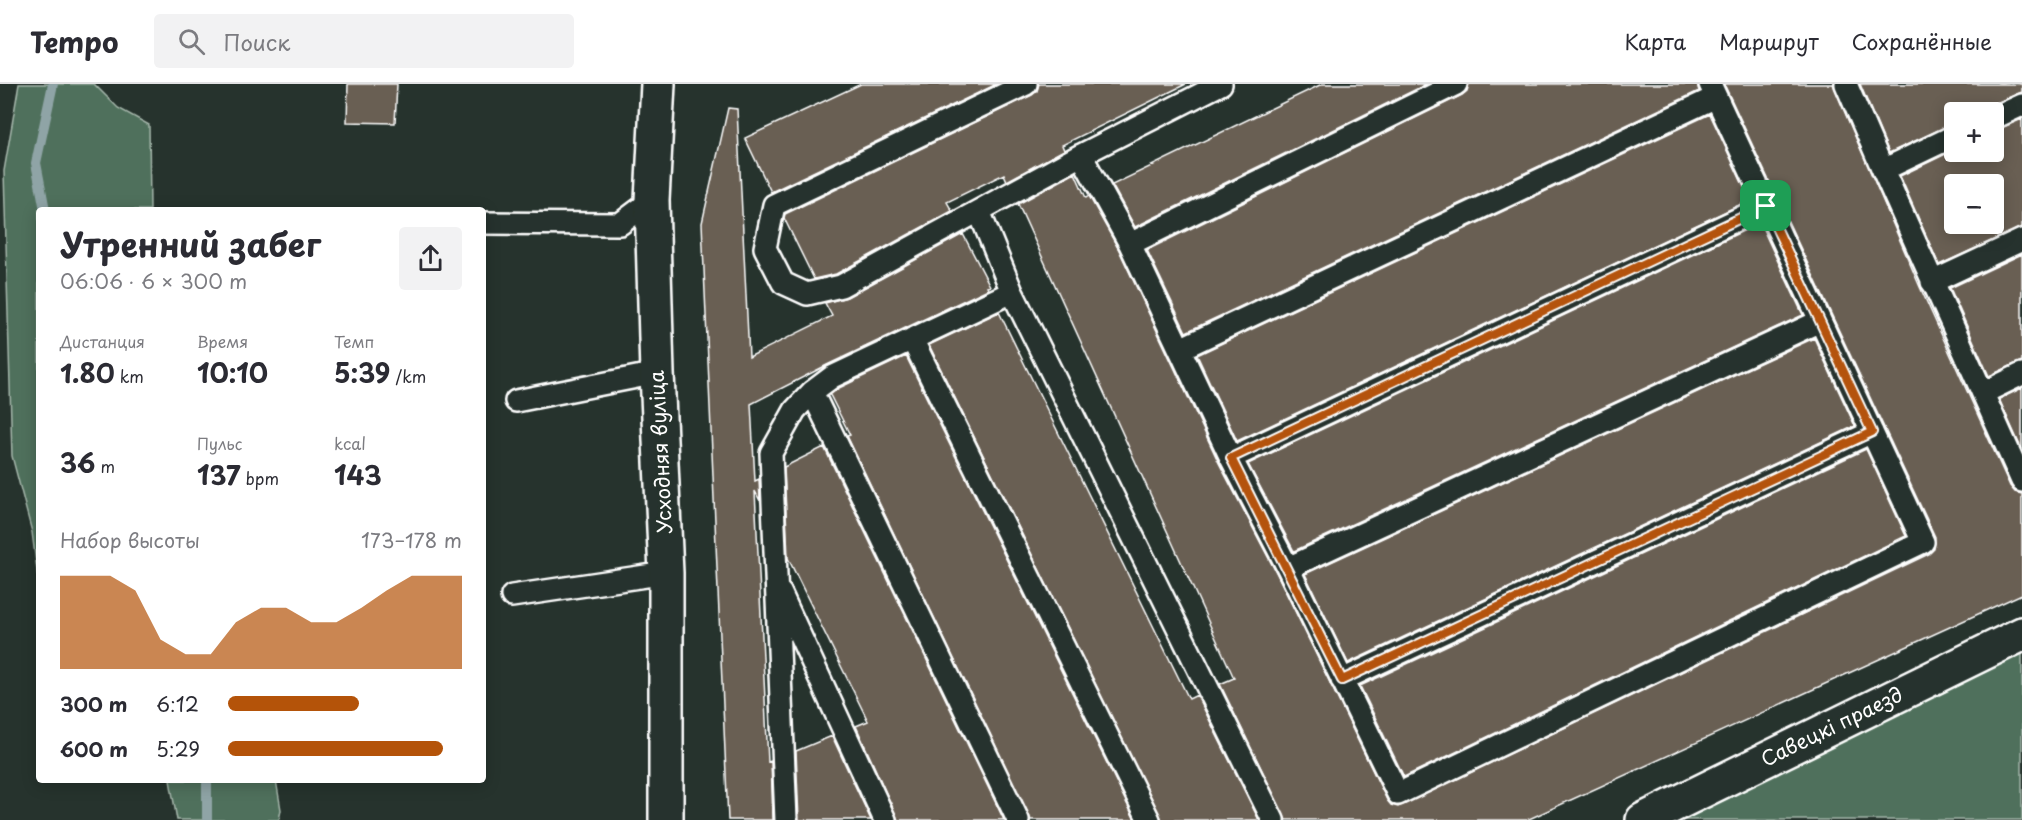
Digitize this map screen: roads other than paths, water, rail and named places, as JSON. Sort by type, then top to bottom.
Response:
[{"type":"street","name":"Усходняя вуліца","points":[[658,84],[652,200],[666,573],[666,820]]},
{"type":"street","name":"Савецкі праезд","points":[[1643,820],[2022,634]]},
{"type":"lane","points":[[1026,84],[774,205],[765,248],[783,283],[807,294],[841,286],[1082,155],[1221,84]]},
{"type":"lane","points":[[1130,244],[1456,84]]},
{"type":"lane","points":[[1846,84],[2022,481]]},
{"type":"lane","points":[[1082,155],[1130,244],[1231,458],[1288,568],[1398,794],[1923,542],[1713,91],[1180,349]]},
{"type":"lane","points":[[2004,113],[2022,105]]},
{"type":"lane","points":[[1883,170],[1944,141]]},
{"type":"lane","points":[[486,223],[621,224],[652,200]]},
{"type":"lane","points":[[1231,458],[1766,206]]},
{"type":"lane","points":[[979,211],[1012,292],[1273,820]]},
{"type":"lane","points":[[1932,282],[2022,240]]},
{"type":"lane","points":[[786,820],[771,453],[795,410],[832,376],[1012,292]]},
{"type":"lane","points":[[1288,568],[1820,321]]},
{"type":"lane","points":[[912,339],[1149,820]]},
{"type":"lane","points":[[516,401],[657,373]]},
{"type":"lane","points":[[1983,393],[2022,375]]},
{"type":"lane","points":[[812,392],[1018,820]]},
{"type":"lane","points":[[1342,680],[1872,432]]},
{"type":"lane","points":[[512,596],[666,573]]},
{"type":"lane","points":[[776,583],[885,820]]},
{"type":"waterway","points":[[44,207],[36,163],[53,84]]},
{"type":"waterway","points":[[207,783],[207,820]]}]
